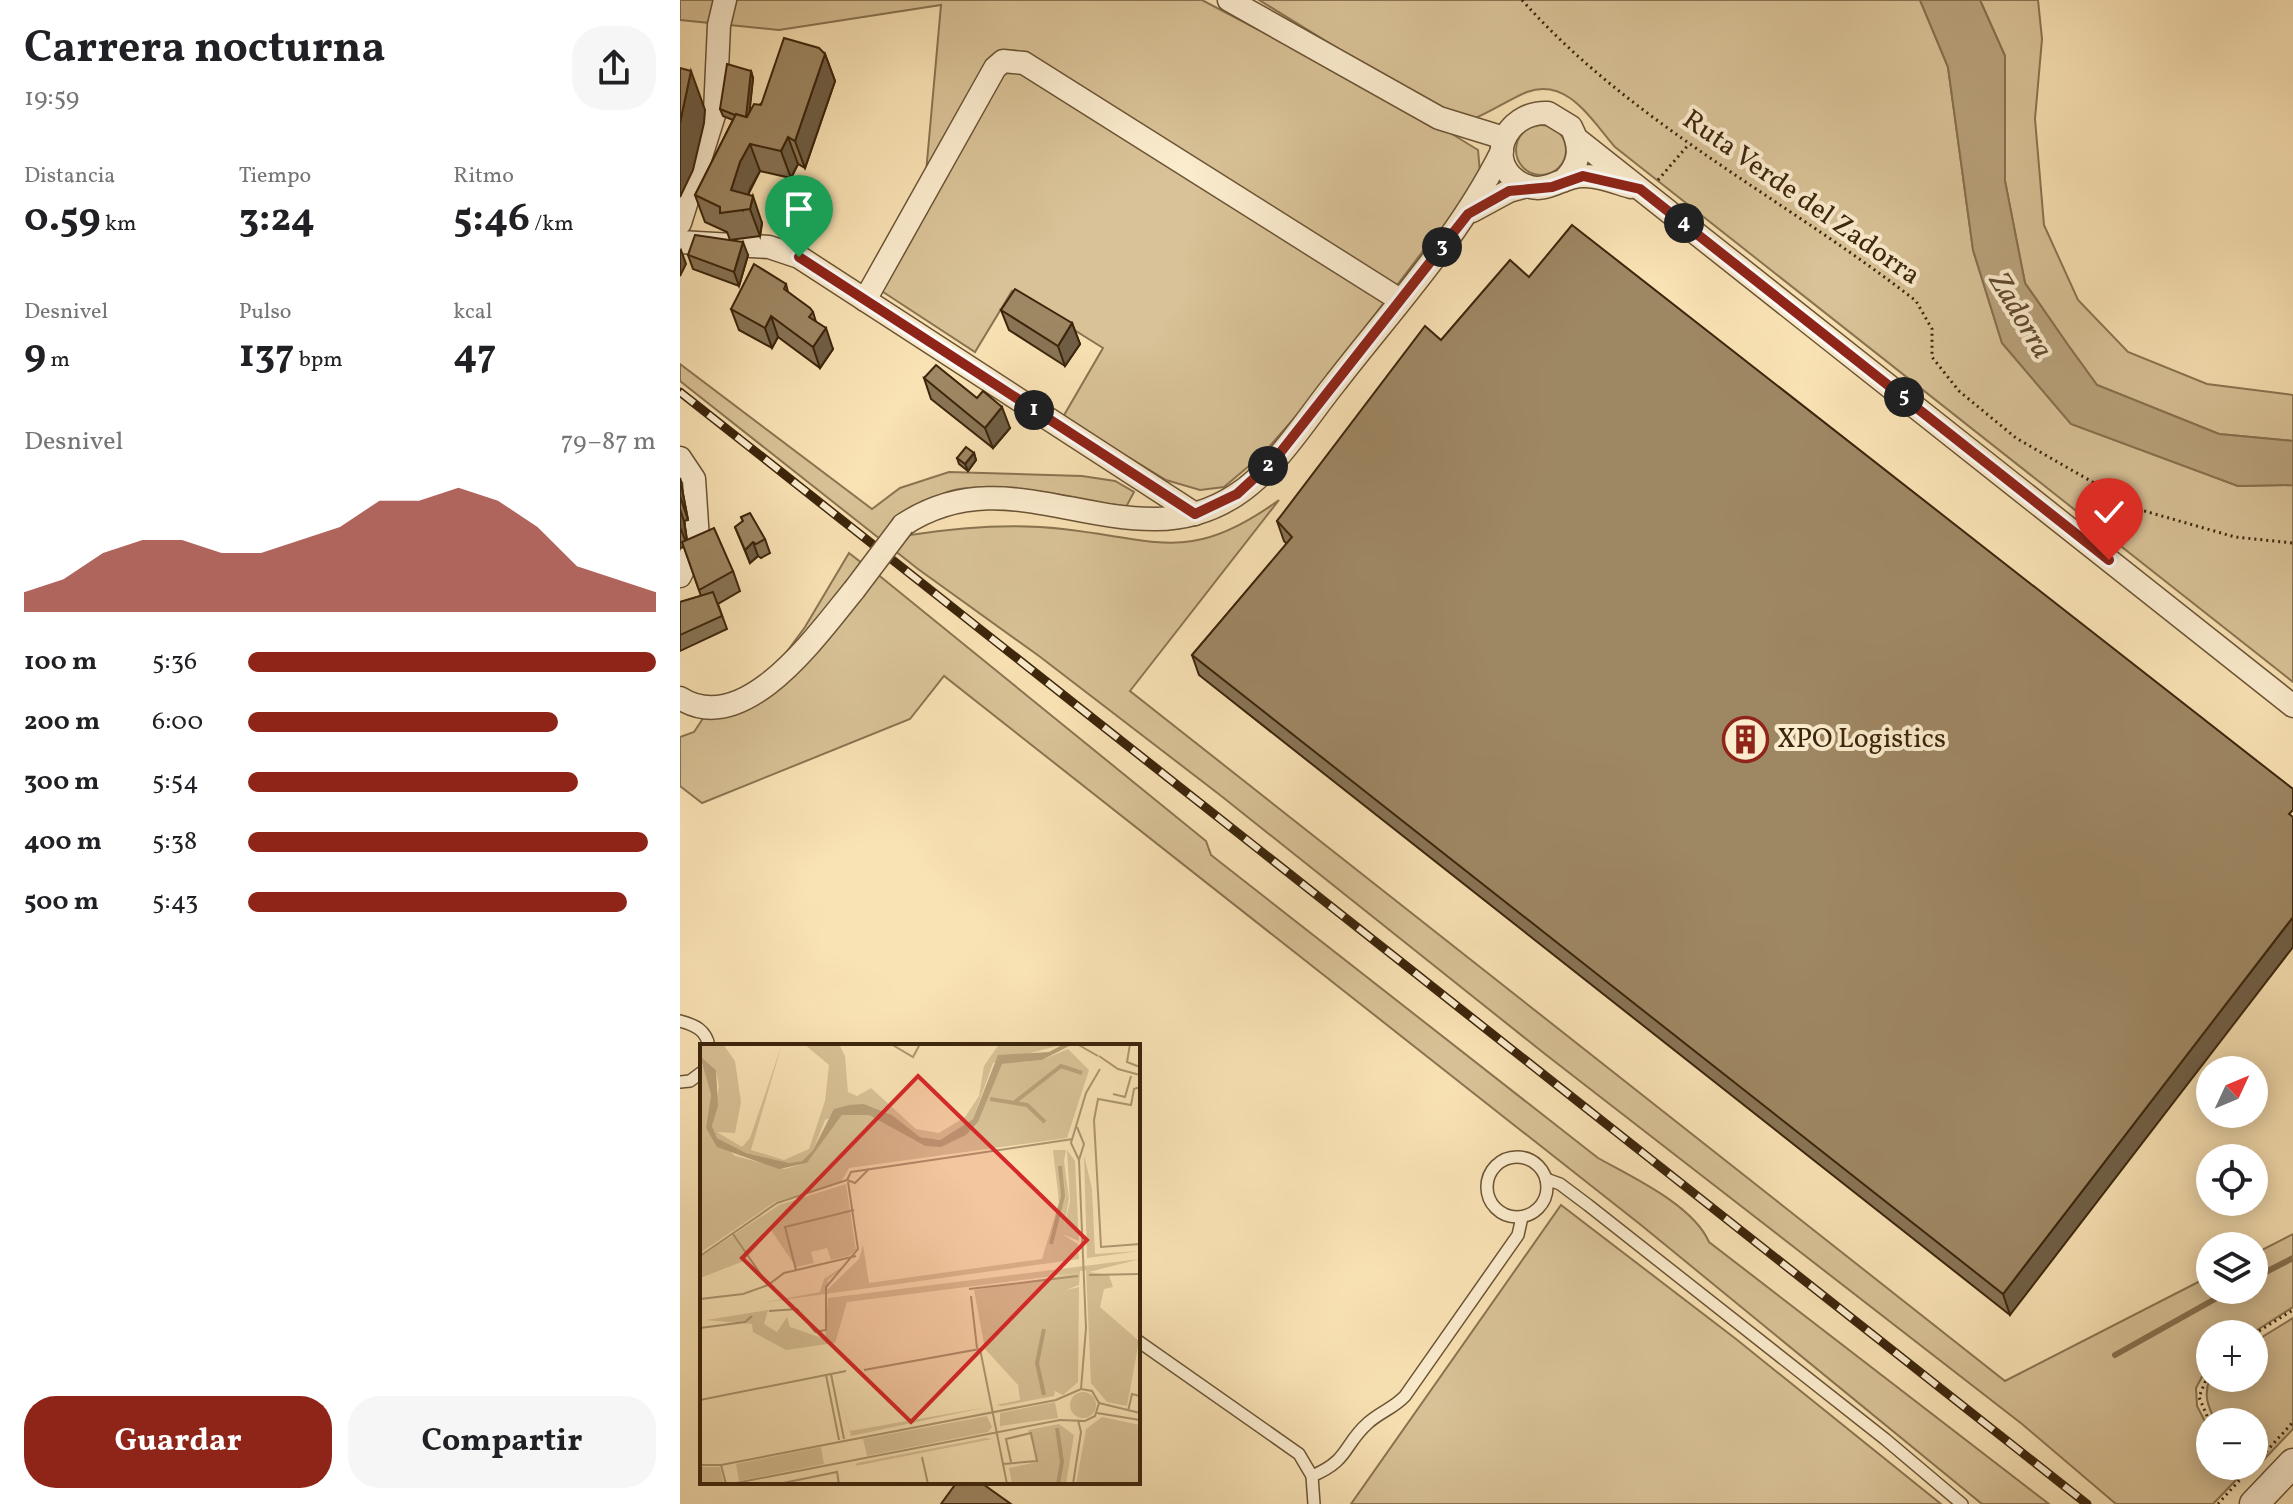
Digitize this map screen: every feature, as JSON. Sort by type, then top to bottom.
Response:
[{"type":"street","points":[[680,223],[715,112],[719,25],[725,0]]},
{"type":"street","points":[[1229,0],[1439,118],[1503,145]]},
{"type":"street","points":[[865,300],[995,68],[1012,60],[1024,63],[1400,300]]},
{"type":"street","points":[[680,698],[691,705],[708,708],[771,684],[807,648],[903,525],[941,506],[1000,498],[1046,501],[1134,518],[1195,514],[1217,506],[1253,482],[1468,214],[1510,126],[1534,112],[1561,117],[1577,139],[1647,188],[2293,706]]},
{"type":"street","points":[[1563,181],[1577,163],[1577,139]]},
{"type":"street","points":[[1503,145],[1509,173],[1527,186],[1540,189],[1583,176],[1647,188]]},
{"type":"street","points":[[1468,214],[1509,191],[1527,186]]},
{"type":"street","points":[[680,242],[769,247],[799,257],[1195,514]]},
{"type":"street","points":[[680,458],[694,479],[698,540],[680,576]]},
{"type":"street","points":[[2252,1487],[2293,1463]]},
{"type":"lane","points":[[680,1021],[695,1025],[707,1037],[709,1044]]},
{"type":"lane","points":[[680,1082],[690,1081],[700,1074]]},
{"type":"lane","points":[[1312,1476],[1342,1459],[1368,1423],[1394,1408],[1405,1396],[1518,1235],[1522,1217],[1542,1203],[1546,1179],[1540,1168],[1518,1157],[1495,1166],[1486,1189],[1498,1211],[1522,1217]]},
{"type":"lane","points":[[1546,1179],[1560,1184],[1588,1205],[1885,1439],[1962,1504]]},
{"type":"lane","points":[[1140,1342],[1288,1445],[1306,1463],[1312,1476],[1314,1504]]},
{"type":"path","name":"Ruta Verde del Zadorra","points":[[1522,0],[1582,59],[1645,113],[1916,301],[1932,329],[1932,357],[1959,391],[2016,438],[2141,510],[2235,537],[2293,543]]},
{"type":"path","points":[[1647,188],[1689,144]]},
{"type":"path","points":[[2268,1325],[2293,1310]]},
{"type":"path","points":[[2268,1449],[2293,1422]]},
{"type":"path","points":[[2218,1504],[2252,1487]]},
{"type":"shaded area","points":[[680,0],[1202,0],[1426,118],[1478,150],[1481,184],[1423,251],[1311,399],[1262,455],[1224,487],[1200,490],[1166,480],[1063,417],[1103,348],[1012,291],[975,352],[877,288],[925,184],[941,5],[779,30],[680,20]]},
{"type":"shaded area","points":[[1259,0],[1920,0],[1948,67],[1973,250],[2002,343],[2071,424],[2238,486],[2293,485],[2293,682],[1615,147],[1588,114],[1567,96],[1542,89],[1527,92],[1471,120],[1425,102]]},
{"type":"shaded area","points":[[1980,0],[2038,0],[2042,39],[2035,119],[2044,225],[2078,300],[2128,352],[2207,384],[2293,395],[2293,441],[2219,434],[2097,385],[2068,345],[2025,283],[2005,181],[2005,56]]},
{"type":"shaded area","points":[[1541,125],[1559,132],[1566,150],[1559,168],[1541,175],[1523,168],[1516,150],[1523,132]]},
{"type":"shaded area","points":[[680,364],[872,509],[900,488],[949,472],[1082,476],[1115,481],[1134,492],[1126,507],[1029,490],[976,487],[954,490],[926,506],[900,546],[910,535],[1006,526],[1044,527],[1174,543],[1222,533],[1279,500],[1130,691],[2005,1381],[2196,1283],[2196,1304],[2268,1304],[2268,1247],[2293,1234],[2293,1307],[2268,1323],[2268,1320],[2196,1320],[2196,1480],[2236,1480],[2213,1504],[2116,1504],[2022,1424],[1545,1054],[1220,795],[1039,656],[918,569],[680,381]]},
{"type":"shaded area","points":[[849,553],[863,564],[774,669],[805,627]]},
{"type":"shaded area","points":[[876,573],[1206,841],[1211,855],[1598,1158],[1676,1204],[1690,1216],[1709,1242],[2049,1504],[1982,1504],[1641,1225],[944,676],[910,719],[702,803],[680,786],[680,737],[694,732],[706,714],[726,711]]},
{"type":"shaded area","points":[[1561,1205],[1736,1339],[1941,1504],[1351,1504]]},
{"type":"shaded area","points":[[2293,1318],[2293,1429],[2268,1455],[2268,1408],[2210,1408],[2207,1392],[2268,1392],[2268,1333]]},
{"type":"water","name":"Zadorra","points":[[1920,0],[1980,0],[2005,56],[2005,181],[2025,283],[2097,385],[2219,434],[2293,441],[2293,485],[2238,486],[2071,424],[2002,343],[1973,250],[1948,67]]},
{"type":"building","points":[[784,38],[819,48],[825,54],[795,141],[788,137],[781,151],[750,144],[731,190],[753,196],[750,209],[720,213],[720,207],[695,195],[736,114],[747,117],[754,104],[761,105]]},
{"type":"building","points":[[727,64],[751,71],[746,117],[720,109]]},
{"type":"building","points":[[680,68],[691,71],[680,123]]},
{"type":"building","name":"XPO Logistics","points":[[1572,225],[2293,789],[2293,810],[2289,814],[2293,817],[2293,917],[2003,1294],[1192,655],[1292,537],[1277,521],[1425,326],[1441,340],[1510,260],[1529,277]]},
{"type":"building","points":[[695,235],[743,242],[734,272],[688,255]]},
{"type":"building","points":[[754,264],[786,284],[784,289],[813,312],[809,317],[826,328],[813,347],[771,316],[765,328],[731,309]]},
{"type":"building","points":[[1015,289],[1072,323],[1058,346],[1001,310]]},
{"type":"building","points":[[936,365],[977,398],[983,391],[1002,407],[985,428],[924,378]]},
{"type":"building","points":[[966,447],[974,453],[965,464],[957,458]]},
{"type":"building","points":[[750,513],[765,539],[756,544],[753,542],[745,550],[735,527],[743,521],[741,517]]},
{"type":"building","points":[[714,528],[733,571],[699,590],[682,542]]},
{"type":"building","points":[[713,592],[722,616],[680,635],[680,602]]},
{"type":"building","points":[[956,1484],[983,1484],[1011,1504],[941,1504]]},
{"type":"waterway","points":[[2268,1271],[2293,1258]]},
{"type":"waterway","points":[[2115,1355],[2206,1304]]},
{"type":"railway","points":[[680,392],[2087,1504]]},
{"type":"place","name":"XPO Logistics","points":[[1746,739]]},
{"type":"route","points":[[799,257],[1195,514],[1237,494],[1276,458],[1468,214],[1509,191],[1527,186],[1540,189],[1552,187],[1583,176],[1640,189],[2109,560]]}]
